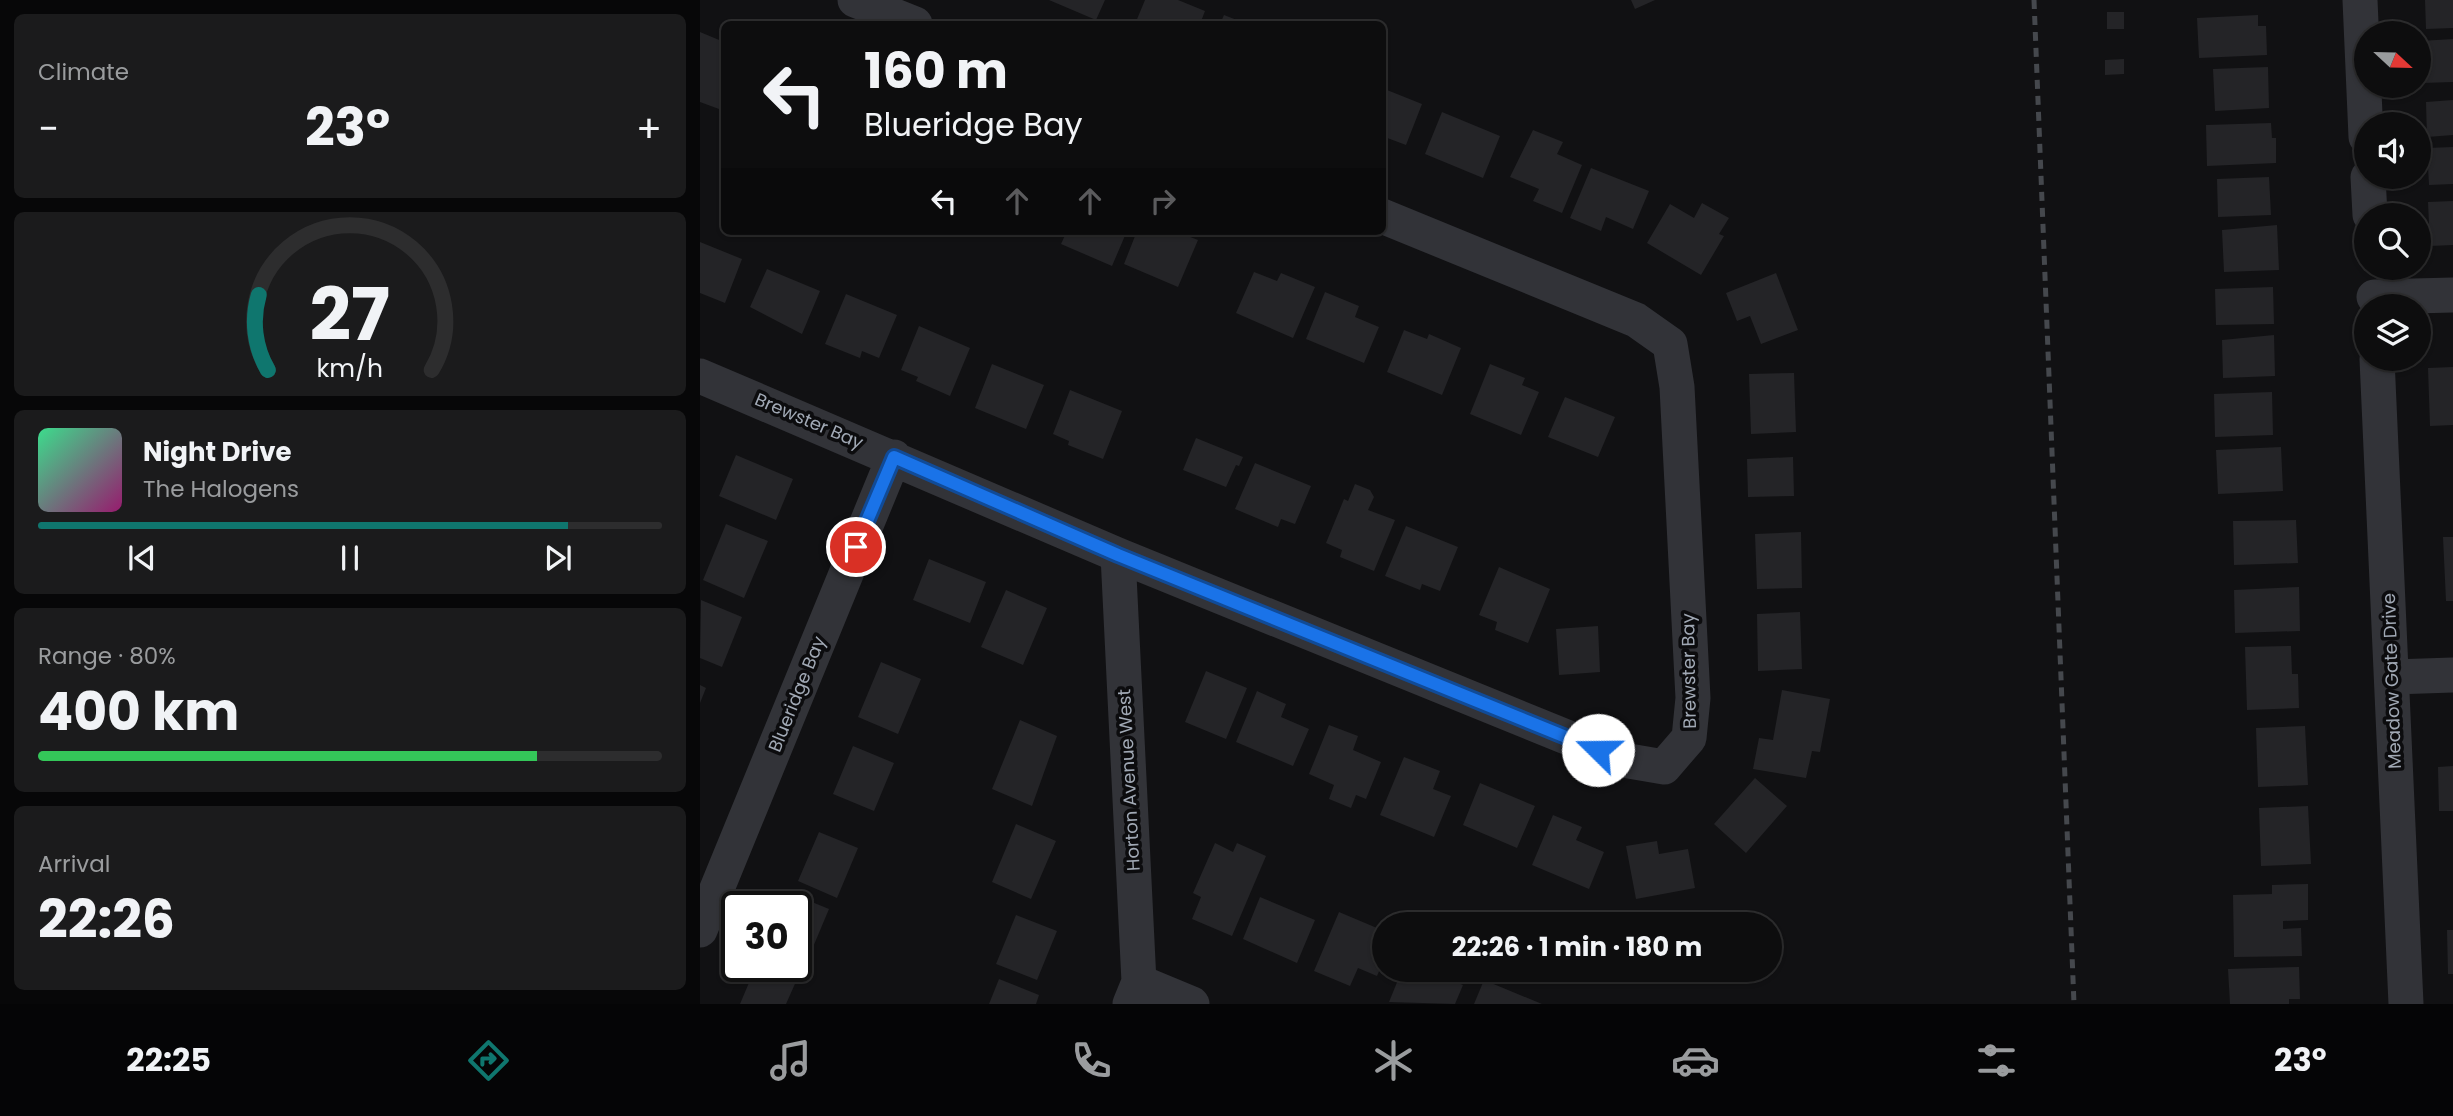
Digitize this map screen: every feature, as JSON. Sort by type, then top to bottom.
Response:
[{"type":"street","points":[[855,0],[908,21]]},
{"type":"street","points":[[2360,0],[2365,112]]},
{"type":"street","name":"Brewster Bay","points":[[700,376],[1118,555],[1623,760],[1664,767],[1689,738],[1693,698],[1677,387],[1670,344],[1636,320],[1386,218]]},
{"type":"street","points":[[2373,290],[2453,295]]},
{"type":"street","name":"Meadow Gate Drive","points":[[2378,371],[2393,677],[2402,970],[2406,1004]]},
{"type":"street","name":"Blueridge Bay","points":[[700,930],[894,457]]},
{"type":"street","name":"Horton Avenue West","points":[[1118,555],[1135,993]]},
{"type":"street","points":[[2393,677],[2453,675]]},
{"type":"street","points":[[1135,993],[1192,1004]]},
{"type":"building","points":[[1049,0],[1105,0],[1096,20]]},
{"type":"building","points":[[1145,0],[1178,0],[1205,11],[1201,21],[1136,21]]},
{"type":"building","points":[[1631,0],[1655,0],[1635,9]]},
{"type":"building","points":[[2425,0],[2453,0],[2453,28],[2431,29],[2431,21],[2426,21]]},
{"type":"building","points":[[2107,12],[2124,12],[2124,29],[2107,29]]},
{"type":"building","points":[[1224,15],[1239,21],[1221,21]]},
{"type":"building","points":[[2258,15],[2258,26],[2266,26],[2267,55],[2199,58],[2197,18]]},
{"type":"building","points":[[700,32],[721,41],[721,104],[719,109],[700,102]]},
{"type":"building","points":[[2453,39],[2453,82],[2431,83],[2431,40]]},
{"type":"building","points":[[2124,59],[2124,74],[2105,75],[2105,60]]},
{"type":"building","points":[[2268,67],[2269,108],[2215,111],[2213,69]]},
{"type":"building","points":[[1386,90],[1422,104],[1406,145],[1386,138]]},
{"type":"building","points":[[2453,100],[2453,135],[2431,137],[2431,112],[2426,112],[2426,102]]},
{"type":"building","points":[[1442,112],[1500,136],[1483,178],[1425,154]]},
{"type":"building","points":[[2271,123],[2272,138],[2276,138],[2276,163],[2207,166],[2206,125]]},
{"type":"building","points":[[1533,130],[1563,142],[1557,154],[1582,165],[1562,213],[1533,201],[1539,189],[1510,177]]},
{"type":"building","points":[[2453,147],[2453,184],[2431,185],[2431,148]]},
{"type":"building","points":[[1591,168],[1649,191],[1633,229],[1606,217],[1601,231],[1570,218]]},
{"type":"building","points":[[2269,177],[2271,215],[2218,217],[2217,179]]},
{"type":"building","points":[[2453,201],[2453,245],[2431,246],[2431,203],[2428,202]]},
{"type":"building","points":[[1702,203],[1729,218],[1719,234],[1724,236],[1701,275],[1647,243],[1670,204],[1694,218]]},
{"type":"building","points":[[2277,225],[2279,270],[2224,272],[2222,230]]},
{"type":"building","points":[[1065,235],[1125,235],[1112,266],[1061,244]]},
{"type":"building","points":[[1135,235],[1185,235],[1198,240],[1178,287],[1124,264]]},
{"type":"building","points":[[700,242],[742,259],[725,303],[700,293]]},
{"type":"building","points":[[767,269],[820,291],[802,334],[750,307]]},
{"type":"building","points":[[1254,272],[1277,281],[1281,273],[1315,287],[1293,338],[1236,313]]},
{"type":"building","points":[[1776,273],[1798,330],[1761,344],[1750,316],[1737,321],[1726,293]]},
{"type":"building","points":[[2273,287],[2274,324],[2216,325],[2215,289]]},
{"type":"building","points":[[1325,292],[1359,306],[1355,317],[1379,327],[1364,363],[1306,339]]},
{"type":"building","points":[[846,294],[897,315],[879,358],[862,351],[860,358],[825,344]]},
{"type":"building","points":[[919,326],[970,348],[950,396],[916,381],[918,377],[901,370]]},
{"type":"building","points":[[1404,330],[1427,339],[1429,334],[1461,348],[1442,395],[1387,372]]},
{"type":"building","points":[[2274,335],[2275,376],[2223,378],[2222,340]]},
{"type":"building","points":[[992,364],[1044,385],[1026,429],[975,408]]},
{"type":"building","points":[[1490,364],[1525,378],[1522,385],[1539,392],[1521,435],[1470,414]]},
{"type":"building","points":[[2453,367],[2453,425],[2430,426],[2428,371],[2431,371],[2431,368]]},
{"type":"building","points":[[1794,373],[1796,432],[1751,434],[1749,374]]},
{"type":"building","points":[[1070,390],[1122,411],[1103,459],[1068,445],[1069,441],[1053,434]]},
{"type":"building","points":[[2272,392],[2273,435],[2215,437],[2214,394]]},
{"type":"building","points":[[1565,397],[1615,417],[1598,457],[1548,437]]},
{"type":"building","points":[[1196,438],[1243,457],[1239,466],[1236,465],[1226,487],[1183,470]]},
{"type":"building","points":[[2281,447],[2283,491],[2218,494],[2216,450]]},
{"type":"building","points":[[736,455],[793,479],[776,520],[719,496]]},
{"type":"building","points":[[1793,457],[1794,496],[1748,497],[1747,459]]},
{"type":"building","points":[[1255,463],[1311,486],[1295,524],[1281,519],[1278,527],[1235,509]]},
{"type":"building","points":[[1355,484],[1370,490],[1374,497],[1368,510],[1395,520],[1374,571],[1340,557],[1342,550],[1326,543],[1344,499],[1348,501]]},
{"type":"building","points":[[2296,520],[2298,563],[2234,565],[2233,521]]},
{"type":"building","points":[[726,524],[768,541],[744,598],[703,580]]},
{"type":"building","points":[[1406,526],[1458,547],[1440,591],[1422,584],[1420,590],[1385,576]]},
{"type":"building","points":[[1801,532],[1802,588],[1757,589],[1755,534]]},
{"type":"building","points":[[2443,537],[2453,537],[2453,601],[2446,601]]},
{"type":"building","points":[[929,559],[986,582],[970,623],[913,600]]},
{"type":"building","points":[[1499,567],[1550,589],[1528,643],[1495,630],[1497,622],[1479,615]]},
{"type":"building","points":[[2299,587],[2300,631],[2235,633],[2234,590]]},
{"type":"building","points":[[1006,590],[1047,608],[1023,665],[981,647]]},
{"type":"building","points":[[701,600],[742,617],[722,667],[700,658]]},
{"type":"building","points":[[1800,612],[1802,669],[1758,671],[1757,614]]},
{"type":"building","points":[[1598,626],[1600,672],[1559,675],[1556,629]]},
{"type":"building","points":[[2291,646],[2292,674],[2298,674],[2299,708],[2247,710],[2245,647]]},
{"type":"building","points":[[881,662],[921,679],[898,734],[858,717]]},
{"type":"building","points":[[1206,671],[1247,688],[1226,739],[1185,722]]},
{"type":"building","points":[[700,685],[706,688],[700,703]]},
{"type":"building","points":[[1782,690],[1830,699],[1820,752],[1812,751],[1806,778],[1753,769],[1759,738],[1773,740]]},
{"type":"building","points":[[1257,691],[1286,704],[1281,717],[1309,729],[1293,766],[1236,742]]},
{"type":"building","points":[[1020,720],[1057,736],[1032,806],[992,789]]},
{"type":"building","points":[[1329,725],[1358,736],[1353,750],[1381,762],[1366,799],[1356,795],[1351,808],[1329,799],[1334,785],[1309,774]]},
{"type":"building","points":[[2305,726],[2308,785],[2258,787],[2256,728]]},
{"type":"building","points":[[853,746],[894,763],[874,811],[833,794]]},
{"type":"building","points":[[1404,757],[1440,771],[1433,789],[1451,796],[1434,837],[1380,815]]},
{"type":"building","points":[[2453,766],[2453,811],[2439,811],[2438,767]]},
{"type":"building","points":[[1755,778],[1787,806],[1746,853],[1714,824]]},
{"type":"building","points":[[1480,783],[1535,806],[1517,848],[1463,825]]},
{"type":"building","points":[[2308,806],[2311,864],[2261,866],[2259,808]]},
{"type":"building","points":[[1553,815],[1582,827],[1576,840],[1604,852],[1589,889],[1532,865]]},
{"type":"building","points":[[1016,824],[1056,841],[1031,899],[992,882]]},
{"type":"building","points":[[819,832],[858,848],[837,898],[798,881]]},
{"type":"building","points":[[1657,841],[1659,854],[1688,849],[1695,888],[1636,899],[1626,846]]},
{"type":"building","points":[[1215,843],[1233,852],[1237,843],[1266,856],[1232,936],[1192,919],[1201,897],[1193,893]]},
{"type":"building","points":[[2308,884],[2308,920],[2283,921],[2283,929],[2301,928],[2302,956],[2234,957],[2233,895],[2272,894],[2272,885]]},
{"type":"building","points":[[1260,897],[1315,920],[1297,963],[1243,939]]},
{"type":"building","points":[[812,902],[829,909],[812,949]]},
{"type":"building","points":[[1339,912],[1372,926],[1372,974],[1358,968],[1350,986],[1314,971]]},
{"type":"building","points":[[1016,915],[1057,931],[1037,980],[996,964]]},
{"type":"building","points":[[2447,930],[2453,930],[2453,974],[2448,974]]},
{"type":"building","points":[[2299,967],[2300,999],[2289,999],[2289,1004],[2230,1004],[2228,969]]},
{"type":"building","points":[[999,979],[1039,995],[1036,1004],[989,1004]]},
{"type":"building","points":[[749,982],[796,982],[786,1004],[740,1004]]},
{"type":"building","points":[[1397,982],[1456,982],[1463,985],[1455,1004],[1389,1002]]},
{"type":"building","points":[[1483,982],[1489,982],[1542,1004],[1474,1004]]},
{"type":"railway","points":[[2034,0],[2074,1004]]},
{"type":"route","points":[[856,547],[894,457],[1118,555],[1598,750]]}]
